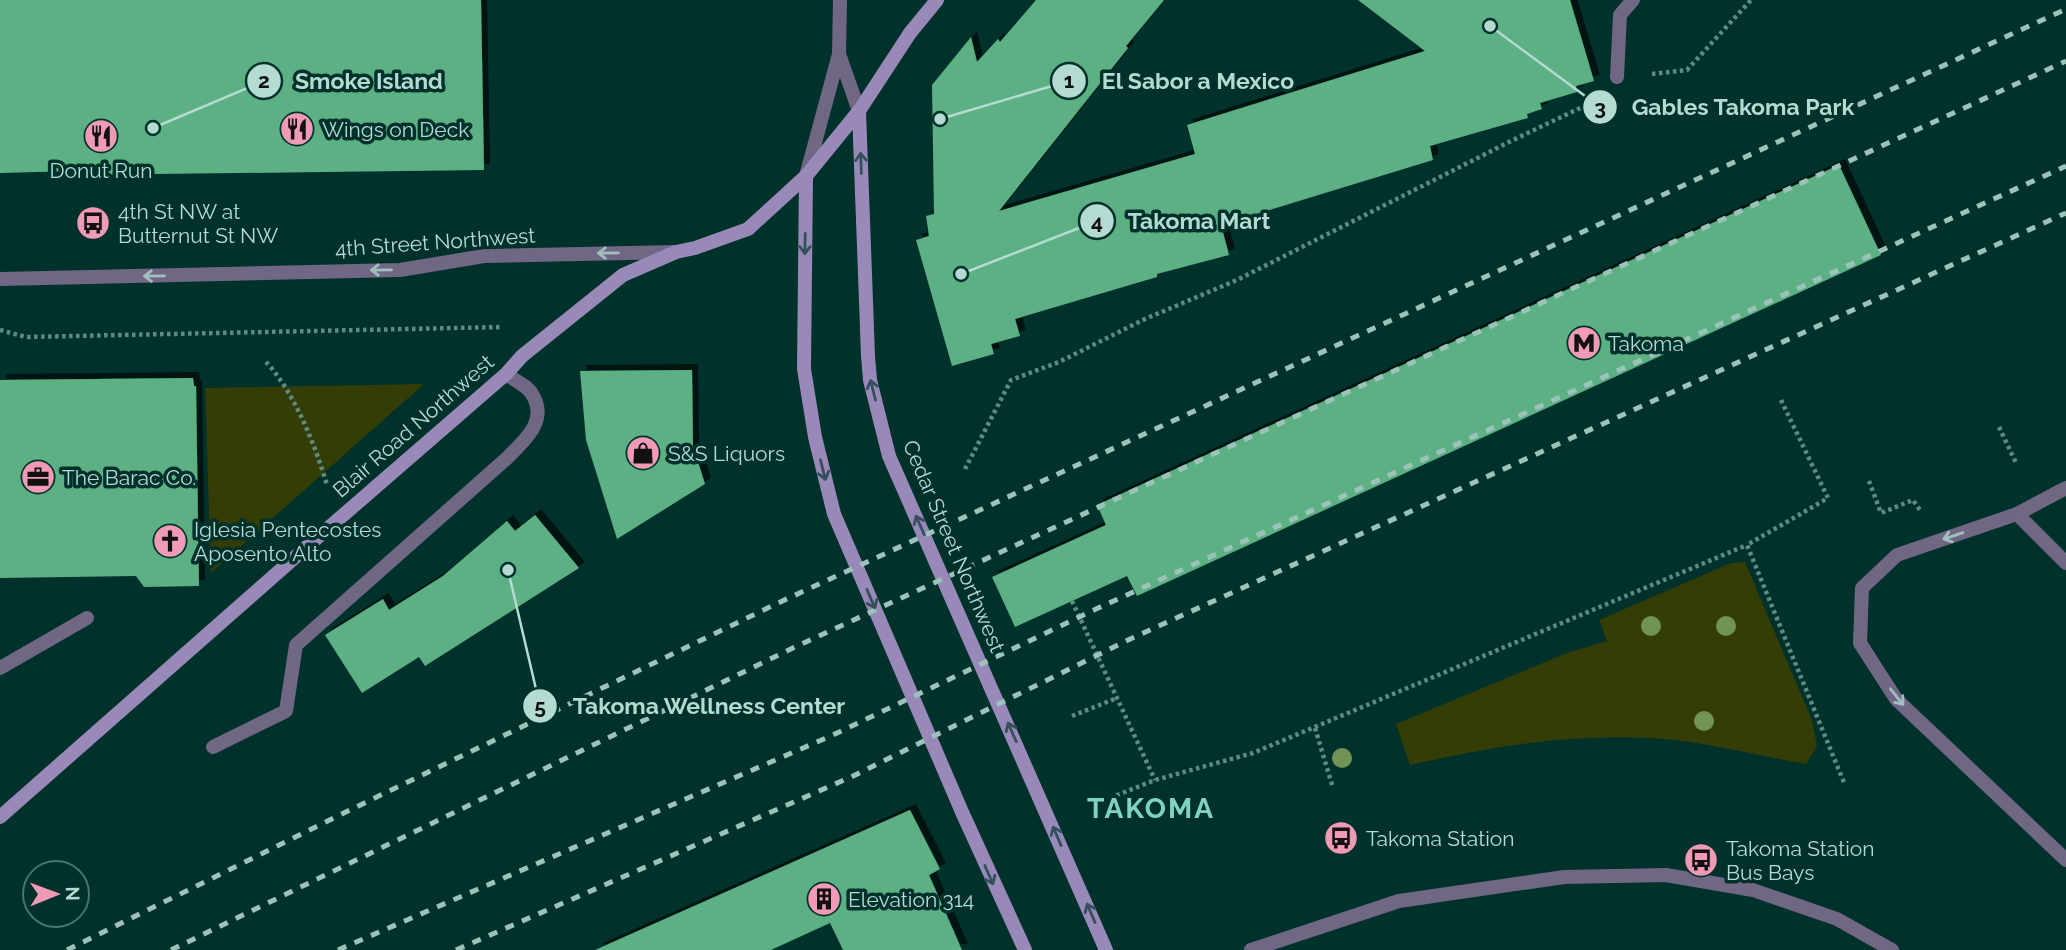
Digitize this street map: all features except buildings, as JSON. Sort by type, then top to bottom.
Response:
[{"type":"main road","points":[[806,176],[859,111],[910,33],[937,0]]},
{"type":"main road","name":"Cedar Street Northwest","points":[[859,111],[870,380],[889,456],[1107,950]]},
{"type":"main road","name":"Cedar Street Northwest","points":[[806,176],[804,369],[815,437],[835,514],[967,825],[1025,950]]},
{"type":"main road","name":"4th Street Northwest","points":[[676,252],[748,229],[806,176]]},
{"type":"main road","name":"Blair Road Northwest","points":[[0,817],[506,374],[522,356],[623,275],[676,252]]},
{"type":"street","name":"Cedar Street Northwest","points":[[806,176],[838,54],[840,0]]},
{"type":"street","points":[[1617,77],[1620,15],[1633,0]]},
{"type":"street","name":"Cedar Street Northwest","points":[[838,54],[859,111]]},
{"type":"street","name":"4th Street Northwest","points":[[0,279],[400,270],[484,256],[676,252]]},
{"type":"street","points":[[213,747],[286,710],[296,645],[506,459],[536,427],[539,413],[532,393],[506,374]]},
{"type":"street","points":[[2066,488],[2017,514],[1897,555],[1862,588],[1860,643],[1896,699],[2066,860]]},
{"type":"street","points":[[2017,514],[2066,563]]},
{"type":"street","points":[[0,668],[87,618]]},
{"type":"street","points":[[1251,950],[1399,901],[1564,877],[1666,875],[1753,890],[1838,919],[1892,950]]},
{"type":"path","points":[[965,469],[1011,380],[1059,362],[1145,319],[1237,280],[1511,141],[1604,98],[1617,77],[1687,70],[1751,0]]},
{"type":"path","points":[[0,330],[26,337],[561,325]]},
{"type":"path","points":[[266,362],[279,376],[296,407],[321,464],[327,485]]},
{"type":"path","points":[[1110,798],[1155,780],[1253,753],[1747,545],[1828,498],[1781,400]]},
{"type":"path","points":[[1999,427],[2017,465]]},
{"type":"path","points":[[1869,481],[1881,513],[1913,500],[1940,540]]},
{"type":"path","points":[[1747,545],[1845,786]]},
{"type":"path","points":[[1072,601],[1155,780]]},
{"type":"path","points":[[1072,716],[1117,698]]},
{"type":"path","points":[[1315,727],[1333,788]]},
{"type":"green space","points":[[424,384],[211,573],[205,388]]},
{"type":"green space","points":[[1745,562],[1812,720],[1817,746],[1806,764],[1699,743],[1600,737],[1536,742],[1410,765],[1396,724],[1567,653],[1607,641],[1599,620],[1731,563]]},
{"type":"railway","points":[[67,950],[778,603],[2066,9]]},
{"type":"railway","points":[[171,950],[795,647],[2066,61]]},
{"type":"railway","points":[[338,950],[833,735],[1096,609],[2066,166]]},
{"type":"railway","points":[[456,950],[851,777],[1128,640],[2066,213]]},
{"type":"place","name":"Gables Takoma Park","points":[[1490,26]]},
{"type":"place","name":"El Sabor a Mexico","points":[[940,119]]},
{"type":"place","name":"Smoke Island","points":[[153,128]]},
{"type":"place","name":"Wings on Deck","points":[[297,129]]},
{"type":"place","name":"Donut Run","points":[[101,136]]},
{"type":"place","name":"4th St NW at Butternut St NW","points":[[93,223]]},
{"type":"place","name":"Takoma Mart","points":[[961,274]]},
{"type":"place","name":"Takoma","points":[[1584,343]]},
{"type":"place","name":"S&S Liquors","points":[[643,453]]},
{"type":"place","name":"The Barac Co.","points":[[38,477]]},
{"type":"place","name":"Iglesia Pentecostes Aposento Alto","points":[[170,541]]},
{"type":"place","name":"Takoma Wellness Center","points":[[508,570]]},
{"type":"place","name":"Takoma Station","points":[[1341,838]]},
{"type":"place","name":"Takoma Station Bus Bays","points":[[1701,860]]},
{"type":"place","name":"Elevation 314","points":[[824,899]]},
{"type":"district","name":"TAKOMA","points":[[1151,808]]}]
